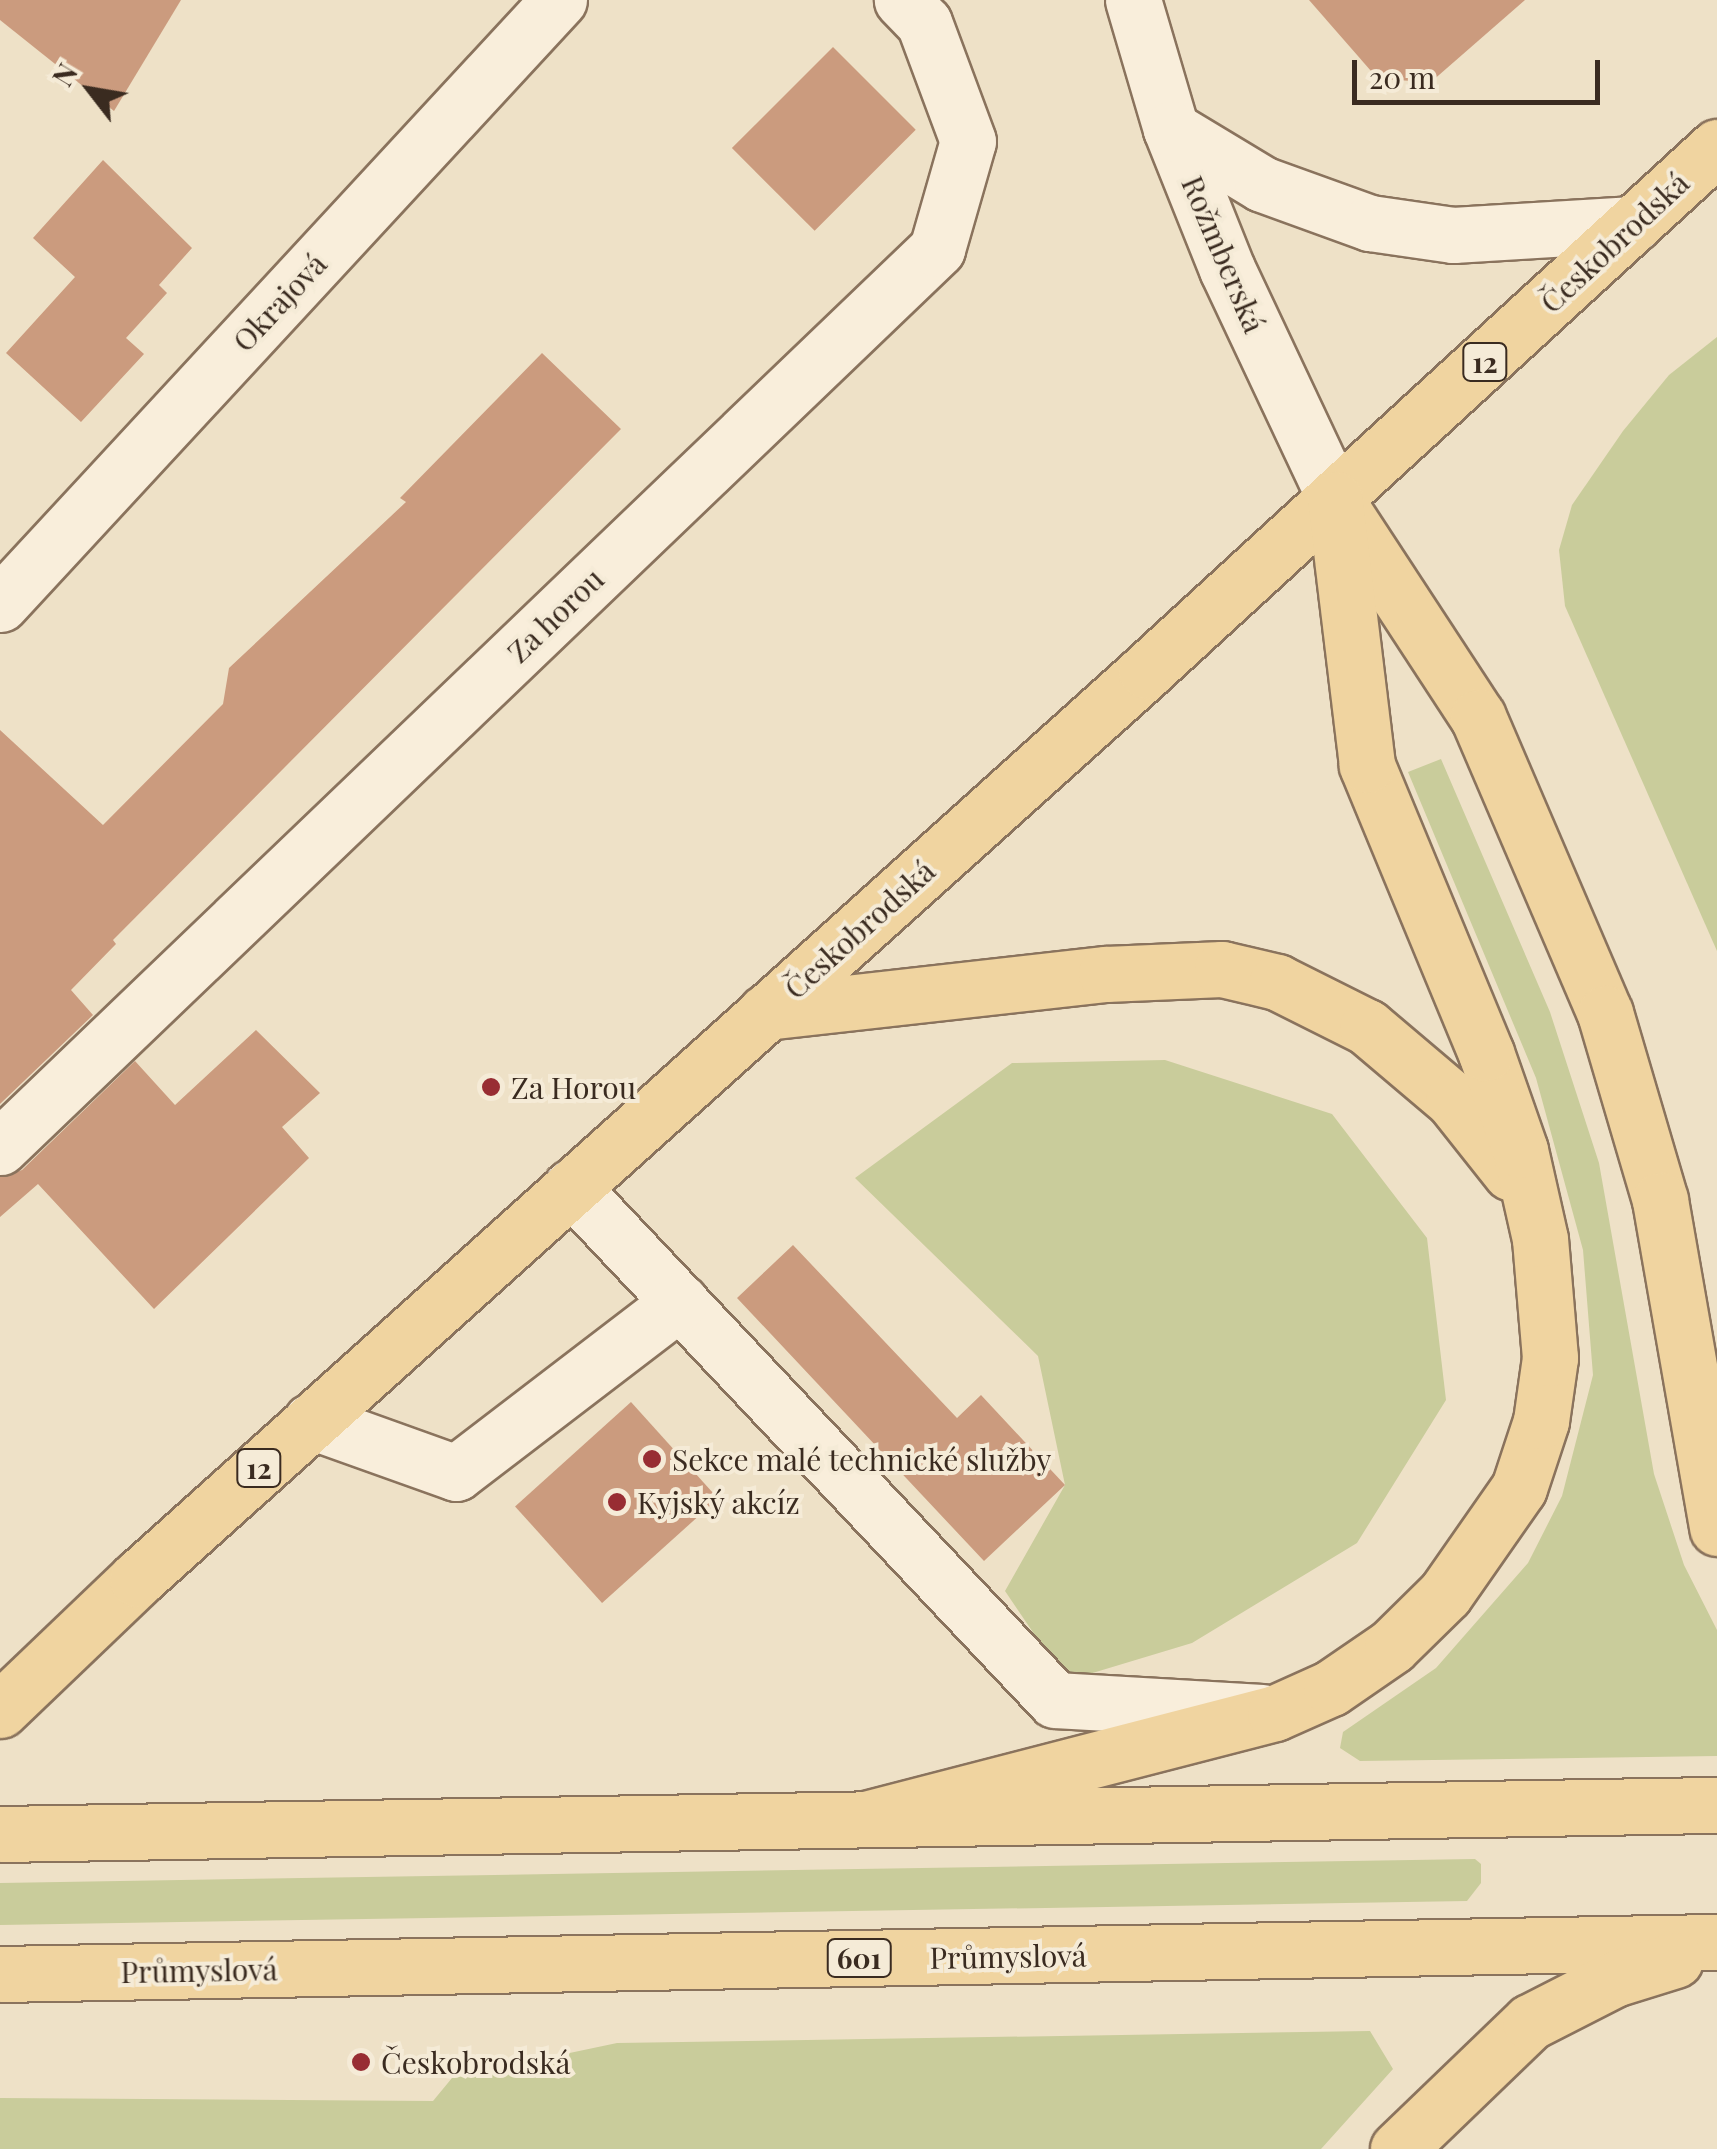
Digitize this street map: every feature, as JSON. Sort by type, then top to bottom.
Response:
[{"type":"main road","name":"Českobrodská","points":[[0,1710],[136,1578],[1336,499],[1717,146]]},
{"type":"main road","points":[[869,1818],[1275,1713],[1331,1688],[1392,1646],[1445,1594],[1518,1488],[1541,1421],[1550,1358],[1540,1240],[1520,1150],[1486,1052],[1368,765],[1336,499]]},
{"type":"main road","points":[[1336,499],[1478,716],[1606,1013],[1660,1200],[1717,1528]]},
{"type":"main road","points":[[766,1012],[1193,968],[1277,982],[1367,1026],[1453,1100],[1518,1184],[1540,1240]]},
{"type":"main road","points":[[0,1834],[1717,1805]]},
{"type":"main road","name":"Průmyslová","points":[[0,1974],[1717,1942]]},
{"type":"main road","points":[[1398,2149],[1530,2022],[1614,1978],[1717,1952]]},
{"type":"street","name":"Okrajová","points":[[0,604],[559,0]]},
{"type":"street","name":"Rožmberská","points":[[1133,0],[1171,128],[1227,269],[1336,499]]},
{"type":"street","name":"Za horou","points":[[0,1146],[937,249],[968,141],[913,12]]},
{"type":"street","points":[[1171,128],[1262,184],[1370,224],[1452,235],[1634,224]]},
{"type":"street","points":[[572,1188],[1055,1700],[1275,1713]]},
{"type":"street","points":[[311,1421],[456,1473],[680,1302]]},
{"type":"green space","points":[[1717,337],[1717,951],[1565,606],[1559,550],[1572,505],[1623,431],[1669,375]]},
{"type":"green space","points":[[1441,759],[1550,1012],[1599,1163],[1654,1474],[1684,1565],[1717,1630],[1717,1756],[1360,1761],[1340,1748],[1343,1732],[1436,1668],[1528,1563],[1562,1496],[1593,1375],[1583,1250],[1536,1078],[1408,772]]},
{"type":"green space","points":[[1165,1060],[1332,1114],[1427,1238],[1446,1400],[1357,1543],[1192,1643],[1066,1681],[1005,1591],[1065,1485],[1038,1356],[855,1178],[1012,1063]]},
{"type":"green space","points":[[1475,1859],[1481,1864],[1481,1883],[1467,1901],[0,1925],[0,1883]]},
{"type":"green space","points":[[1370,2031],[1393,2069],[1321,2149],[0,2149],[0,2098],[433,2101],[452,2078],[617,2043]]},
{"type":"building","points":[[0,0],[181,0],[114,111],[0,20]]},
{"type":"building","points":[[1309,0],[1525,0],[1431,82],[1378,79]]},
{"type":"building","points":[[833,47],[916,130],[815,231],[732,148]]},
{"type":"building","points":[[103,160],[192,248],[159,285],[167,293],[126,338],[144,354],[81,422],[6,353],[75,277],[33,238]]},
{"type":"building","points":[[542,353],[621,429],[113,940],[116,944],[71,990],[93,1015],[0,1104],[0,730],[103,825],[223,704],[229,668],[406,502],[400,498]]},
{"type":"building","points":[[256,1030],[320,1093],[282,1127],[309,1158],[154,1309],[38,1184],[0,1217],[0,1177],[22,1170],[135,1061],[175,1105]]},
{"type":"building","points":[[793,1245],[957,1418],[981,1395],[1065,1485],[984,1561],[737,1298]]},
{"type":"building","name":"Kyjský akcíz","points":[[631,1402],[718,1499],[602,1603],[515,1506]]},
{"type":"place","name":"Za Horou","points":[[491,1087]]},
{"type":"place","name":"Sekce malé technické služby","points":[[652,1459]]},
{"type":"place","name":"Kyjský akcíz","points":[[617,1502]]},
{"type":"place","name":"Českobrodská","points":[[361,2062]]}]
